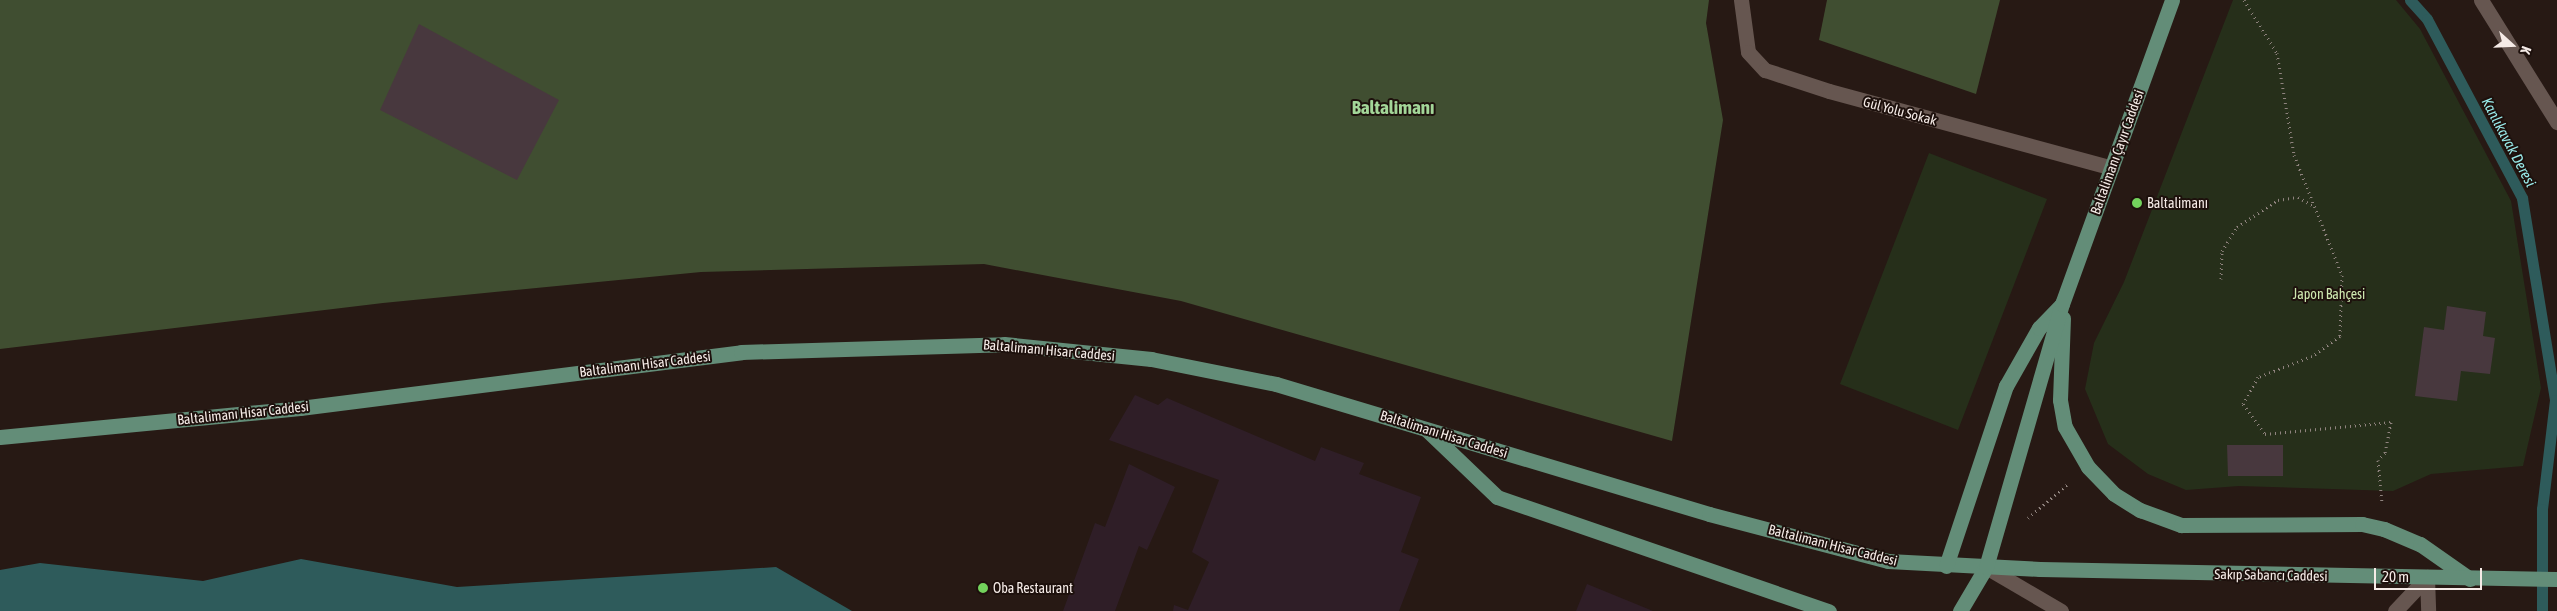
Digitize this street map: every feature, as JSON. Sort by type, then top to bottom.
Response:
[{"type":"main road","name":"Baltalimanı Çayır Caddesi","points":[[2062,304],[2172,0]]},
{"type":"main road","points":[[2062,304],[2060,400],[2065,427],[2088,467],[2114,494],[2140,510],[2181,525],[2362,524],[2384,529],[2420,544],[2470,578]]},
{"type":"main road","points":[[1946,566],[2006,386],[2039,328],[2062,304]]},
{"type":"main road","points":[[1960,611],[1986,567],[2062,304]]},
{"type":"main road","name":"Baltalimanı Hisar Caddesi","points":[[0,437],[300,408],[741,352],[900,344],[1004,344],[1151,359],[1276,384],[1709,514],[1888,561],[1986,567]]},
{"type":"main road","points":[[1426,429],[1497,497],[1828,611]]},
{"type":"main road","name":"Sakıp Sabancı Caddesi","points":[[1986,567],[2557,579]]},
{"type":"street","name":"Gül Yolu Sokak","points":[[1741,0],[1748,52],[1765,70],[1828,91],[2112,168]]},
{"type":"street","points":[[2481,0],[2557,122]]},
{"type":"street","points":[[1986,567],[2060,611]]},
{"type":"street","points":[[2395,611],[2427,577]]},
{"type":"street","points":[[2427,577],[2428,611]]},
{"type":"path","points":[[2244,0],[2277,53],[2294,155],[2342,275],[2340,336],[2312,356],[2258,377],[2243,404],[2265,434],[2391,422],[2385,453],[2378,460],[2384,529]]},
{"type":"path","points":[[2220,279],[2222,251],[2237,227],[2278,200],[2298,198],[2316,208]]},
{"type":"path","points":[[2024,521],[2073,480]]},
{"type":"shaded area","points":[[1135,395],[1158,405],[1167,398],[1315,461],[1321,447],[1364,463],[1359,474],[1421,497],[1401,552],[1419,559],[1399,611],[1173,611],[1174,605],[1188,610],[1209,562],[1192,552],[1219,480],[1109,440]]},
{"type":"shaded area","points":[[1129,464],[1175,487],[1147,550],[1139,546],[1115,611],[1063,611],[1095,523],[1105,527]]},
{"type":"shaded area","points":[[1587,584],[1653,611],[1576,611]]},
{"type":"green space","points":[[0,0],[1709,0],[1706,23],[1723,120],[1672,441],[1181,301],[984,264],[701,272],[383,303],[0,349]]},
{"type":"green space","points":[[1827,0],[2000,0],[1976,94],[1819,40]]},
{"type":"green space","name":"Japon Bahçesi","points":[[2233,0],[2396,0],[2420,29],[2511,201],[2541,388],[2523,466],[2431,474],[2393,491],[2239,486],[2186,490],[2148,474],[2108,444],[2085,389],[2094,343],[2124,282]]},
{"type":"green space","points":[[1929,153],[2047,199],[1958,430],[1840,384]]},
{"type":"water","points":[[301,559],[457,587],[776,567],[852,611],[0,611],[0,570],[40,563],[203,581]]},
{"type":"building","points":[[419,24],[559,100],[517,180],[380,110]]},
{"type":"building","points":[[2447,306],[2486,312],[2483,336],[2495,338],[2490,374],[2461,371],[2457,401],[2415,396],[2424,327],[2444,330]]},
{"type":"building","points":[[2227,445],[2283,445],[2283,476],[2228,476]]},
{"type":"waterway","name":"Kanlıkavak Deresi","points":[[2410,0],[2427,19],[2522,198],[2555,400],[2542,509],[2542,611]]},
{"type":"place","name":"Baltalimanı","points":[[2137,203]]},
{"type":"place","name":"Oba Restaurant","points":[[983,588]]},
{"type":"district","name":"Baltalimanı","points":[[1393,108]]}]
